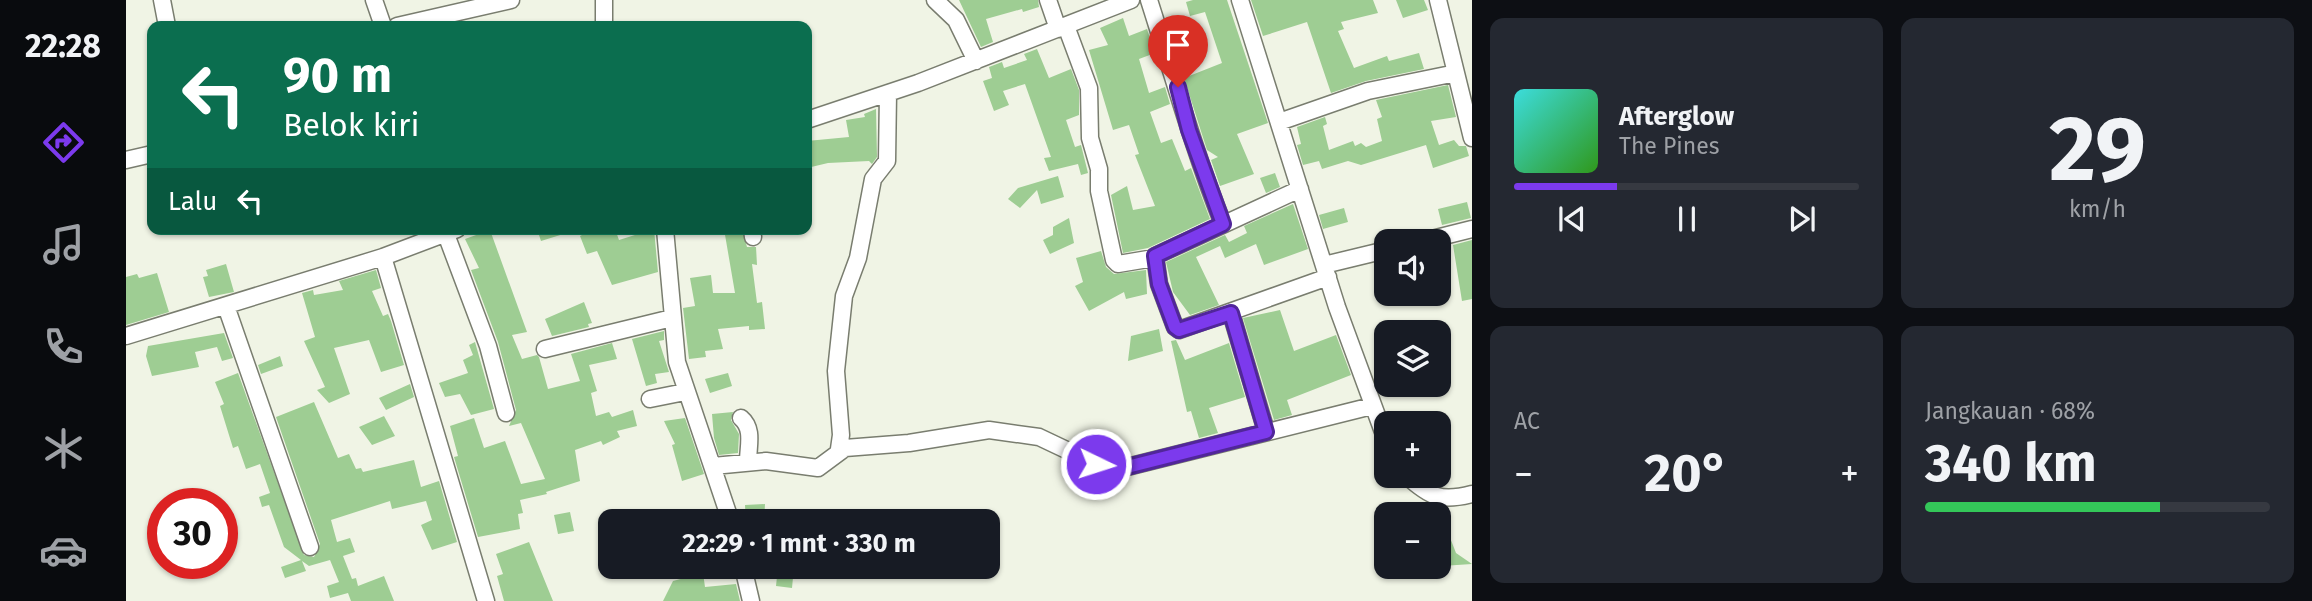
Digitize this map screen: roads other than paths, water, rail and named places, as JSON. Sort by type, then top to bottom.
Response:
[{"type":"street","points":[[162,0],[166,21]]},
{"type":"street","points":[[374,0],[381,21]]},
{"type":"street","points":[[419,21],[511,0]]},
{"type":"street","points":[[604,0],[604,21]]},
{"type":"street","points":[[935,0],[956,20],[976,61]]},
{"type":"street","points":[[1048,0],[1089,88],[1090,138],[1099,169],[1098,191],[1114,260],[1118,264],[1154,258],[1300,189]]},
{"type":"street","points":[[812,118],[976,61],[1131,0]]},
{"type":"street","points":[[1149,0],[1178,87],[1189,130],[1223,224]]},
{"type":"street","points":[[1240,0],[1326,271],[1374,411]]},
{"type":"street","points":[[1438,0],[1472,138]]},
{"type":"street","points":[[1279,122],[1368,91],[1456,73]]},
{"type":"street","points":[[839,449],[841,435],[836,371],[844,296],[858,258],[873,179],[887,161],[888,93]]},
{"type":"street","points":[[126,160],[147,155]]},
{"type":"street","points":[[1451,234],[1472,229]]},
{"type":"street","points":[[126,336],[383,257],[436,235]]},
{"type":"street","points":[[450,235],[488,346],[506,413]]},
{"type":"street","points":[[666,235],[677,362],[727,509]]},
{"type":"street","points":[[1154,258],[1175,327],[1185,330],[1326,271],[1374,254]]},
{"type":"street","points":[[383,257],[486,601]]},
{"type":"street","points":[[226,306],[310,547]]},
{"type":"street","points":[[1231,313],[1266,432]]},
{"type":"street","points":[[545,349],[672,318]]},
{"type":"street","points":[[650,399],[685,392]]},
{"type":"street","points":[[713,466],[748,462],[818,468],[839,449],[909,443],[989,430],[1039,437],[1096,464],[1127,467],[1372,406]]},
{"type":"street","points":[[741,418],[748,424],[748,462]]},
{"type":"street","points":[[1420,488],[1426,493],[1443,498],[1472,494]]},
{"type":"street","points":[[746,579],[751,601]]}]
